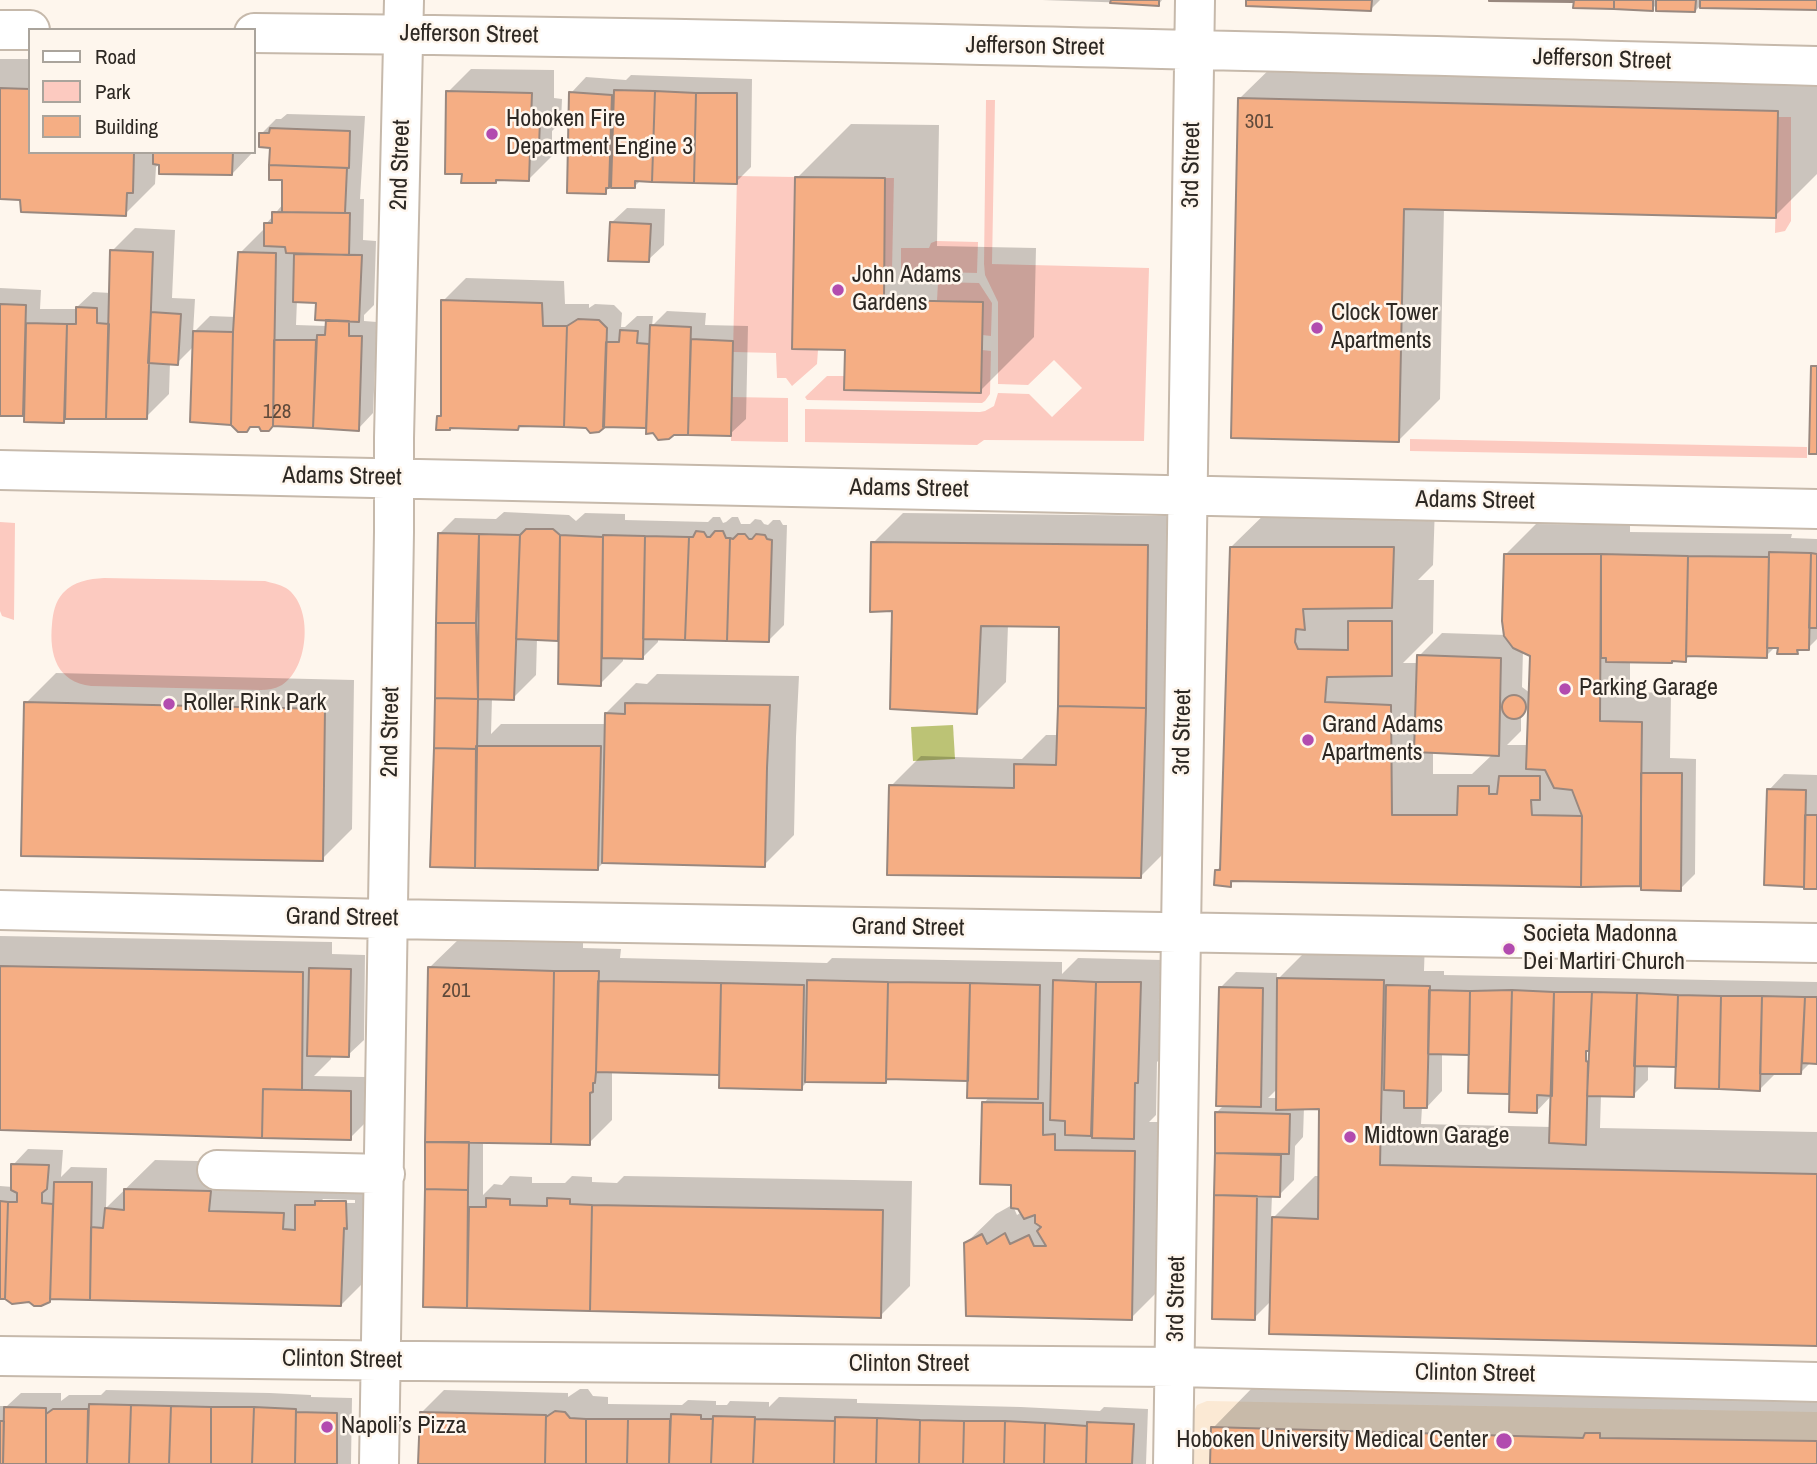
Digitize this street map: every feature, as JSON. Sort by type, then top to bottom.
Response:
[{"type":"street","name":"3rd Street","points":[[1173,1464],[1195,0]]},
{"type":"street","name":"Jefferson Street","points":[[256,33],[404,17],[1194,49],[1817,66]]},
{"type":"street","name":"2nd Street","points":[[379,1464],[397,298],[404,17]]},
{"type":"street","points":[[0,30],[28,30]]},
{"type":"street","name":"Adams Street","points":[[0,470],[1817,509]]},
{"type":"street","name":"Grand Street","points":[[0,910],[1817,943]]},
{"type":"street","points":[[217,1170],[384,1174]]},
{"type":"street","name":"Clinton Street","points":[[0,1356],[1176,1367],[1817,1382]]},
{"type":"shaded area","points":[[953,725],[955,759],[913,761],[911,727]]},
{"type":"shaded area","name":"Hoboken University Medical Center","points":[[1207,1401],[1817,1412],[1817,1464],[1191,1464],[1193,1414],[1197,1405]]},
{"type":"green space","points":[[986,100],[995,100],[992,264],[1149,268],[1144,441],[984,440],[977,445],[805,442],[805,409],[980,412],[994,406],[998,393],[1029,394],[1052,417],[1082,388],[1054,360],[1028,385],[998,384],[998,302],[985,275],[984,264]]},
{"type":"green space","points":[[1778,117],[1791,117],[1791,221],[1785,231],[1775,233]]},
{"type":"green space","points":[[737,176],[795,177],[792,349],[818,350],[817,364],[792,386],[786,378],[777,378],[776,353],[733,352]]},
{"type":"green space","points":[[885,178],[894,178],[892,272],[884,272]]},
{"type":"green space","points":[[978,242],[977,273],[901,271],[901,248],[929,248],[931,243]]},
{"type":"green space","points":[[938,282],[979,283],[992,303],[991,336],[982,335],[983,302],[937,300]]},
{"type":"green space","points":[[982,350],[991,351],[990,394],[982,403],[807,400],[805,397],[827,376],[844,376],[844,389],[981,392]]},
{"type":"green space","points":[[732,397],[788,398],[788,442],[731,441]]},
{"type":"green space","points":[[1410,439],[1807,447],[1807,458],[1410,451]]},
{"type":"green space","points":[[0,522],[15,523],[14,620],[2,616],[0,611]]},
{"type":"green space","points":[[104,578],[265,581],[286,588],[301,608],[304,622],[303,652],[298,665],[282,685],[266,690],[91,686],[70,679],[58,665],[52,646],[56,604],[67,589],[77,583]]},
{"type":"building","points":[[1111,0],[1159,0],[1159,6],[1110,3]]},
{"type":"building","points":[[1246,0],[1372,0],[1371,11],[1246,6]]},
{"type":"building","points":[[1572,0],[1572,2],[1489,1]]},
{"type":"building","points":[[1574,0],[1614,0],[1614,9],[1573,8]]},
{"type":"building","points":[[1614,0],[1653,0],[1653,11],[1614,9]]},
{"type":"building","points":[[1656,0],[1696,0],[1695,12],[1656,11]]},
{"type":"building","points":[[1700,0],[1817,0],[1817,10],[1700,8]]},
{"type":"building","points":[[0,88],[28,89],[28,154],[134,154],[133,193],[127,193],[126,216],[21,212],[20,200],[0,199]]},
{"type":"building","points":[[614,90],[655,91],[652,182],[635,181],[635,188],[611,188]]},
{"type":"building","name":"Hoboken Fire Department Engine 3","points":[[446,91],[532,93],[531,121],[540,121],[539,146],[530,151],[529,181],[461,183],[462,174],[445,174]]},
{"type":"building","points":[[655,91],[696,93],[694,183],[652,182]]},
{"type":"building","points":[[569,92],[612,95],[609,188],[606,188],[606,194],[567,193]]},
{"type":"building","points":[[696,93],[737,93],[737,184],[694,183]]},
{"type":"building","name":"Clock Tower Apartments","points":[[1238,98],[1778,111],[1776,218],[1404,209],[1399,442],[1231,438]]},
{"type":"building","points":[[270,128],[350,131],[349,168],[269,165],[270,148],[259,147],[259,133],[269,133]]},
{"type":"building","points":[[153,154],[233,154],[232,175],[159,174],[159,165],[153,164]]},
{"type":"building","points":[[269,165],[347,168],[345,213],[282,212],[282,180],[269,180]]},
{"type":"building","name":"John Adams Gardens","points":[[795,177],[885,178],[884,300],[983,302],[981,393],[844,390],[845,350],[792,349]]},
{"type":"building","points":[[272,212],[350,213],[349,255],[286,253],[285,247],[264,246],[264,223],[272,223]]},
{"type":"building","points":[[610,222],[651,224],[649,262],[608,261]]},
{"type":"building","points":[[110,250],[153,252],[147,419],[106,419]]},
{"type":"building","points":[[238,252],[276,253],[273,426],[269,431],[250,427],[247,432],[238,432],[231,425]]},
{"type":"building","points":[[294,254],[362,255],[359,322],[315,320],[316,303],[293,302]]},
{"type":"building","points":[[441,300],[542,303],[543,326],[567,326],[564,427],[436,430],[437,416],[441,416]]},
{"type":"building","points":[[0,304],[26,305],[23,416],[0,416]]},
{"type":"building","points":[[76,307],[97,308],[97,323],[109,324],[106,419],[65,419],[67,324],[76,324]]},
{"type":"building","points":[[151,312],[181,314],[178,365],[148,363]]},
{"type":"building","points":[[578,319],[599,320],[607,328],[604,428],[599,432],[590,433],[586,428],[564,427],[567,326]]},
{"type":"building","points":[[326,320],[349,321],[349,336],[362,336],[359,431],[313,428],[317,335],[325,335]]},
{"type":"building","points":[[26,323],[67,324],[64,423],[24,422]]},
{"type":"building","points":[[650,325],[691,327],[688,435],[674,435],[669,439],[658,440],[653,433],[646,434]]},
{"type":"building","points":[[620,330],[638,331],[637,343],[649,344],[646,428],[603,427],[606,342],[619,342]]},
{"type":"building","points":[[193,331],[233,332],[231,425],[190,422]]},
{"type":"building","points":[[691,339],[733,341],[731,436],[688,435]]},
{"type":"building","points":[[274,340],[316,340],[313,428],[273,426]]},
{"type":"building","points":[[1811,366],[1817,366],[1817,454],[1809,454]]},
{"type":"building","points":[[526,529],[553,529],[560,535],[558,641],[516,639],[520,535]]},
{"type":"building","points":[[696,531],[704,532],[710,537],[715,531],[723,531],[726,538],[730,538],[727,641],[685,640],[689,537],[693,537]]},
{"type":"building","points":[[438,533],[479,534],[476,623],[436,623]]},
{"type":"building","points":[[479,534],[520,535],[514,700],[478,699]]},
{"type":"building","points":[[738,534],[745,534],[749,539],[756,534],[765,535],[772,540],[769,642],[727,641],[730,538],[733,539]]},
{"type":"building","points":[[560,535],[603,537],[601,686],[558,684]]},
{"type":"building","points":[[603,535],[645,536],[643,659],[602,658]]},
{"type":"building","points":[[645,536],[689,537],[685,640],[643,639]]},
{"type":"building","points":[[871,542],[1148,545],[1146,708],[1058,706],[1059,627],[981,626],[977,714],[890,709],[892,611],[870,612]]},
{"type":"building","name":"Grand Adams Apartments","points":[[1230,547],[1394,547],[1392,608],[1303,609],[1305,630],[1296,629],[1295,642],[1298,649],[1348,650],[1348,621],[1392,621],[1392,676],[1327,677],[1325,702],[1391,705],[1392,815],[1457,815],[1458,786],[1489,786],[1489,794],[1497,794],[1499,776],[1540,776],[1540,800],[1531,800],[1532,815],[1582,816],[1581,887],[1231,881],[1231,887],[1214,885],[1215,870],[1220,870]]},
{"type":"building","points":[[1769,552],[1811,553],[1809,650],[1797,650],[1798,654],[1777,654],[1778,648],[1767,648]]},
{"type":"building","points":[[1811,553],[1817,554],[1817,628],[1809,628]]},
{"type":"building","name":"Parking Garage","points":[[1504,554],[1601,554],[1600,721],[1642,722],[1640,886],[1581,887],[1582,816],[1572,790],[1554,788],[1545,770],[1526,769],[1530,656],[1513,648],[1504,636]]},
{"type":"building","points":[[1601,554],[1688,556],[1686,662],[1606,662],[1606,658],[1601,658]]},
{"type":"building","points":[[1688,556],[1769,557],[1767,658],[1686,656]]},
{"type":"building","points":[[436,623],[476,623],[478,699],[435,698]]},
{"type":"building","points":[[1417,655],[1501,658],[1499,756],[1414,752]]},
{"type":"building","points":[[1514,695],[1523,698],[1526,707],[1523,716],[1514,719],[1505,716],[1502,707],[1505,698]]},
{"type":"building","points":[[435,698],[478,699],[477,749],[434,748]]},
{"type":"building","points":[[24,702],[325,709],[323,861],[21,856]]},
{"type":"building","points":[[625,703],[770,705],[765,867],[602,863],[605,713],[625,714]]},
{"type":"building","points":[[1058,706],[1146,708],[1141,878],[887,875],[889,785],[1014,788],[1014,764],[1056,765]]},
{"type":"building","points":[[476,746],[601,746],[598,870],[475,868]]},
{"type":"building","points":[[434,748],[477,749],[475,868],[430,867]]},
{"type":"building","points":[[1641,773],[1682,773],[1681,891],[1641,890]]},
{"type":"building","points":[[1767,789],[1806,790],[1804,887],[1764,885]]},
{"type":"building","points":[[1805,815],[1817,815],[1817,889],[1804,889]]},
{"type":"building","points":[[0,966],[303,972],[302,1090],[263,1089],[262,1138],[0,1130]]},
{"type":"building","points":[[428,967],[554,971],[551,1144],[425,1142]]},
{"type":"building","points":[[309,968],[351,969],[349,1057],[307,1056]]},
{"type":"building","points":[[554,971],[599,971],[596,1072],[593,1092],[590,1093],[590,1145],[551,1144]]},
{"type":"building","name":"Midtown Garage","points":[[1277,978],[1384,980],[1380,1165],[1817,1174],[1817,1346],[1269,1334],[1272,1217],[1318,1219],[1319,1109],[1276,1110]]},
{"type":"building","points":[[807,980],[888,982],[886,1083],[805,1082]]},
{"type":"building","points":[[1053,980],[1096,982],[1091,1136],[1065,1135],[1065,1121],[1050,1120]]},
{"type":"building","points":[[598,981],[721,983],[719,1075],[596,1072]]},
{"type":"building","points":[[888,982],[970,983],[968,1081],[886,1079]]},
{"type":"building","points":[[1096,982],[1141,982],[1134,1139],[1092,1138]]},
{"type":"building","points":[[721,983],[804,985],[802,1090],[719,1088]]},
{"type":"building","points":[[970,983],[1040,985],[1038,1099],[967,1098]]},
{"type":"building","points":[[1386,985],[1430,986],[1427,1108],[1404,1108],[1404,1091],[1384,1090]]},
{"type":"building","points":[[1219,987],[1263,988],[1261,1107],[1216,1106]]},
{"type":"building","points":[[1429,990],[1470,991],[1469,1055],[1428,1054]]},
{"type":"building","points":[[1512,990],[1509,1094],[1468,1093],[1470,991]]},
{"type":"building","points":[[1512,990],[1554,992],[1552,1096],[1537,1095],[1537,1113],[1509,1112]]},
{"type":"building","points":[[1554,992],[1592,992],[1589,1051],[1586,1051],[1586,1145],[1549,1143]]},
{"type":"building","points":[[1592,992],[1637,993],[1634,1097],[1587,1096]]},
{"type":"building","points":[[1637,993],[1678,995],[1676,1067],[1634,1066]]},
{"type":"building","points":[[1678,995],[1721,996],[1719,1089],[1675,1088]]},
{"type":"building","points":[[1721,996],[1762,996],[1760,1091],[1719,1089]]},
{"type":"building","points":[[1762,996],[1805,997],[1801,1074],[1760,1074]]},
{"type":"building","points":[[1805,997],[1817,997],[1817,1064],[1802,1063]]},
{"type":"building","points":[[263,1089],[351,1091],[351,1140],[262,1138]]},
{"type":"building","points":[[982,1102],[1043,1103],[1043,1135],[1055,1134],[1055,1150],[1135,1151],[1132,1320],[966,1316],[964,1243],[982,1234],[987,1244],[1005,1233],[1010,1244],[1029,1235],[1034,1246],[1046,1246],[1037,1231],[1041,1227],[1035,1223],[1035,1215],[1024,1219],[1018,1209],[1011,1208],[1011,1185],[980,1184]]},
{"type":"building","points":[[1215,1112],[1290,1114],[1289,1154],[1215,1153]]},
{"type":"building","points":[[425,1142],[469,1142],[468,1190],[425,1189]]},
{"type":"building","points":[[1215,1153],[1281,1155],[1280,1197],[1214,1195]]},
{"type":"building","points":[[11,1164],[49,1165],[47,1189],[42,1193],[42,1203],[53,1204],[50,1302],[41,1306],[34,1306],[29,1302],[12,1304],[5,1299],[8,1202],[17,1202],[17,1193],[11,1190]]},
{"type":"building","points":[[54,1182],[92,1182],[90,1300],[50,1299]]},
{"type":"building","points":[[124,1189],[211,1191],[209,1211],[284,1213],[283,1229],[295,1230],[295,1205],[315,1205],[315,1201],[346,1201],[347,1229],[344,1228],[341,1306],[90,1300],[91,1227],[103,1228],[105,1208],[124,1210]]},
{"type":"building","points":[[425,1189],[468,1190],[467,1308],[423,1307]]},
{"type":"building","points":[[1214,1195],[1257,1196],[1255,1320],[1212,1319]]},
{"type":"building","points":[[486,1198],[510,1199],[510,1205],[547,1206],[547,1198],[570,1199],[570,1204],[592,1205],[590,1311],[467,1308],[469,1207],[486,1207]]},
{"type":"building","points":[[0,1201],[8,1202],[5,1299],[0,1299]]},
{"type":"building","points":[[592,1205],[883,1210],[881,1318],[590,1311]]},
{"type":"building","points":[[89,1404],[131,1405],[129,1464],[87,1464]]},
{"type":"building","points":[[131,1405],[171,1406],[169,1464],[129,1464]]},
{"type":"building","points":[[171,1406],[211,1407],[211,1464],[169,1464]]},
{"type":"building","points":[[4,1407],[46,1408],[46,1464],[3,1464]]},
{"type":"building","points":[[211,1407],[254,1407],[252,1464],[211,1464]]},
{"type":"building","points":[[254,1407],[296,1409],[295,1464],[252,1464]]},
{"type":"building","points":[[53,1409],[88,1409],[87,1464],[46,1464],[46,1414]]},
{"type":"building","points":[[555,1411],[565,1412],[570,1418],[586,1419],[586,1464],[545,1464],[546,1417]]},
{"type":"building","points":[[296,1412],[337,1413],[337,1464],[295,1464]]},
{"type":"building","points":[[420,1412],[546,1415],[545,1464],[418,1464]]},
{"type":"building","points":[[671,1414],[701,1415],[701,1419],[713,1419],[711,1464],[669,1464]]},
{"type":"building","points":[[713,1416],[755,1417],[753,1464],[711,1464]]},
{"type":"building","points":[[835,1417],[877,1418],[876,1464],[834,1464]]},
{"type":"building","points":[[877,1418],[920,1420],[919,1464],[876,1464]]},
{"type":"building","points":[[586,1419],[628,1419],[627,1464],[586,1464]]},
{"type":"building","points":[[628,1419],[670,1419],[669,1464],[627,1464]]},
{"type":"building","points":[[755,1419],[835,1421],[834,1464],[753,1464]]},
{"type":"building","points":[[920,1420],[964,1421],[963,1464],[919,1464]]},
{"type":"building","points":[[0,1421],[4,1421],[3,1464],[0,1464]]},
{"type":"building","points":[[964,1421],[1005,1421],[1004,1464],[963,1464]]},
{"type":"building","points":[[1005,1421],[1045,1423],[1044,1464],[1004,1464]]},
{"type":"building","points":[[1087,1422],[1134,1424],[1132,1464],[1086,1464]]},
{"type":"building","points":[[1045,1423],[1087,1426],[1086,1464],[1044,1464]]},
{"type":"building","points":[[1211,1427],[1583,1438],[1585,1433],[1600,1433],[1600,1438],[1817,1441],[1817,1464],[1210,1464]]},
{"type":"place","name":"Hoboken Fire Department Engine 3","points":[[492,134]]},
{"type":"place","name":"John Adams Gardens","points":[[838,290]]},
{"type":"place","name":"Clock Tower Apartments","points":[[1317,328]]},
{"type":"place","name":"Parking Garage","points":[[1565,689]]},
{"type":"place","name":"Roller Rink Park","points":[[169,704]]},
{"type":"place","name":"Grand Adams Apartments","points":[[1308,740]]},
{"type":"place","name":"Societa Madonna Dei Martiri Church","points":[[1509,949]]},
{"type":"place","name":"Midtown Garage","points":[[1350,1137]]},
{"type":"place","name":"Napoli’s Pizza","points":[[327,1427]]},
{"type":"place","name":"Hoboken University Medical Center","points":[[1504,1441]]}]
